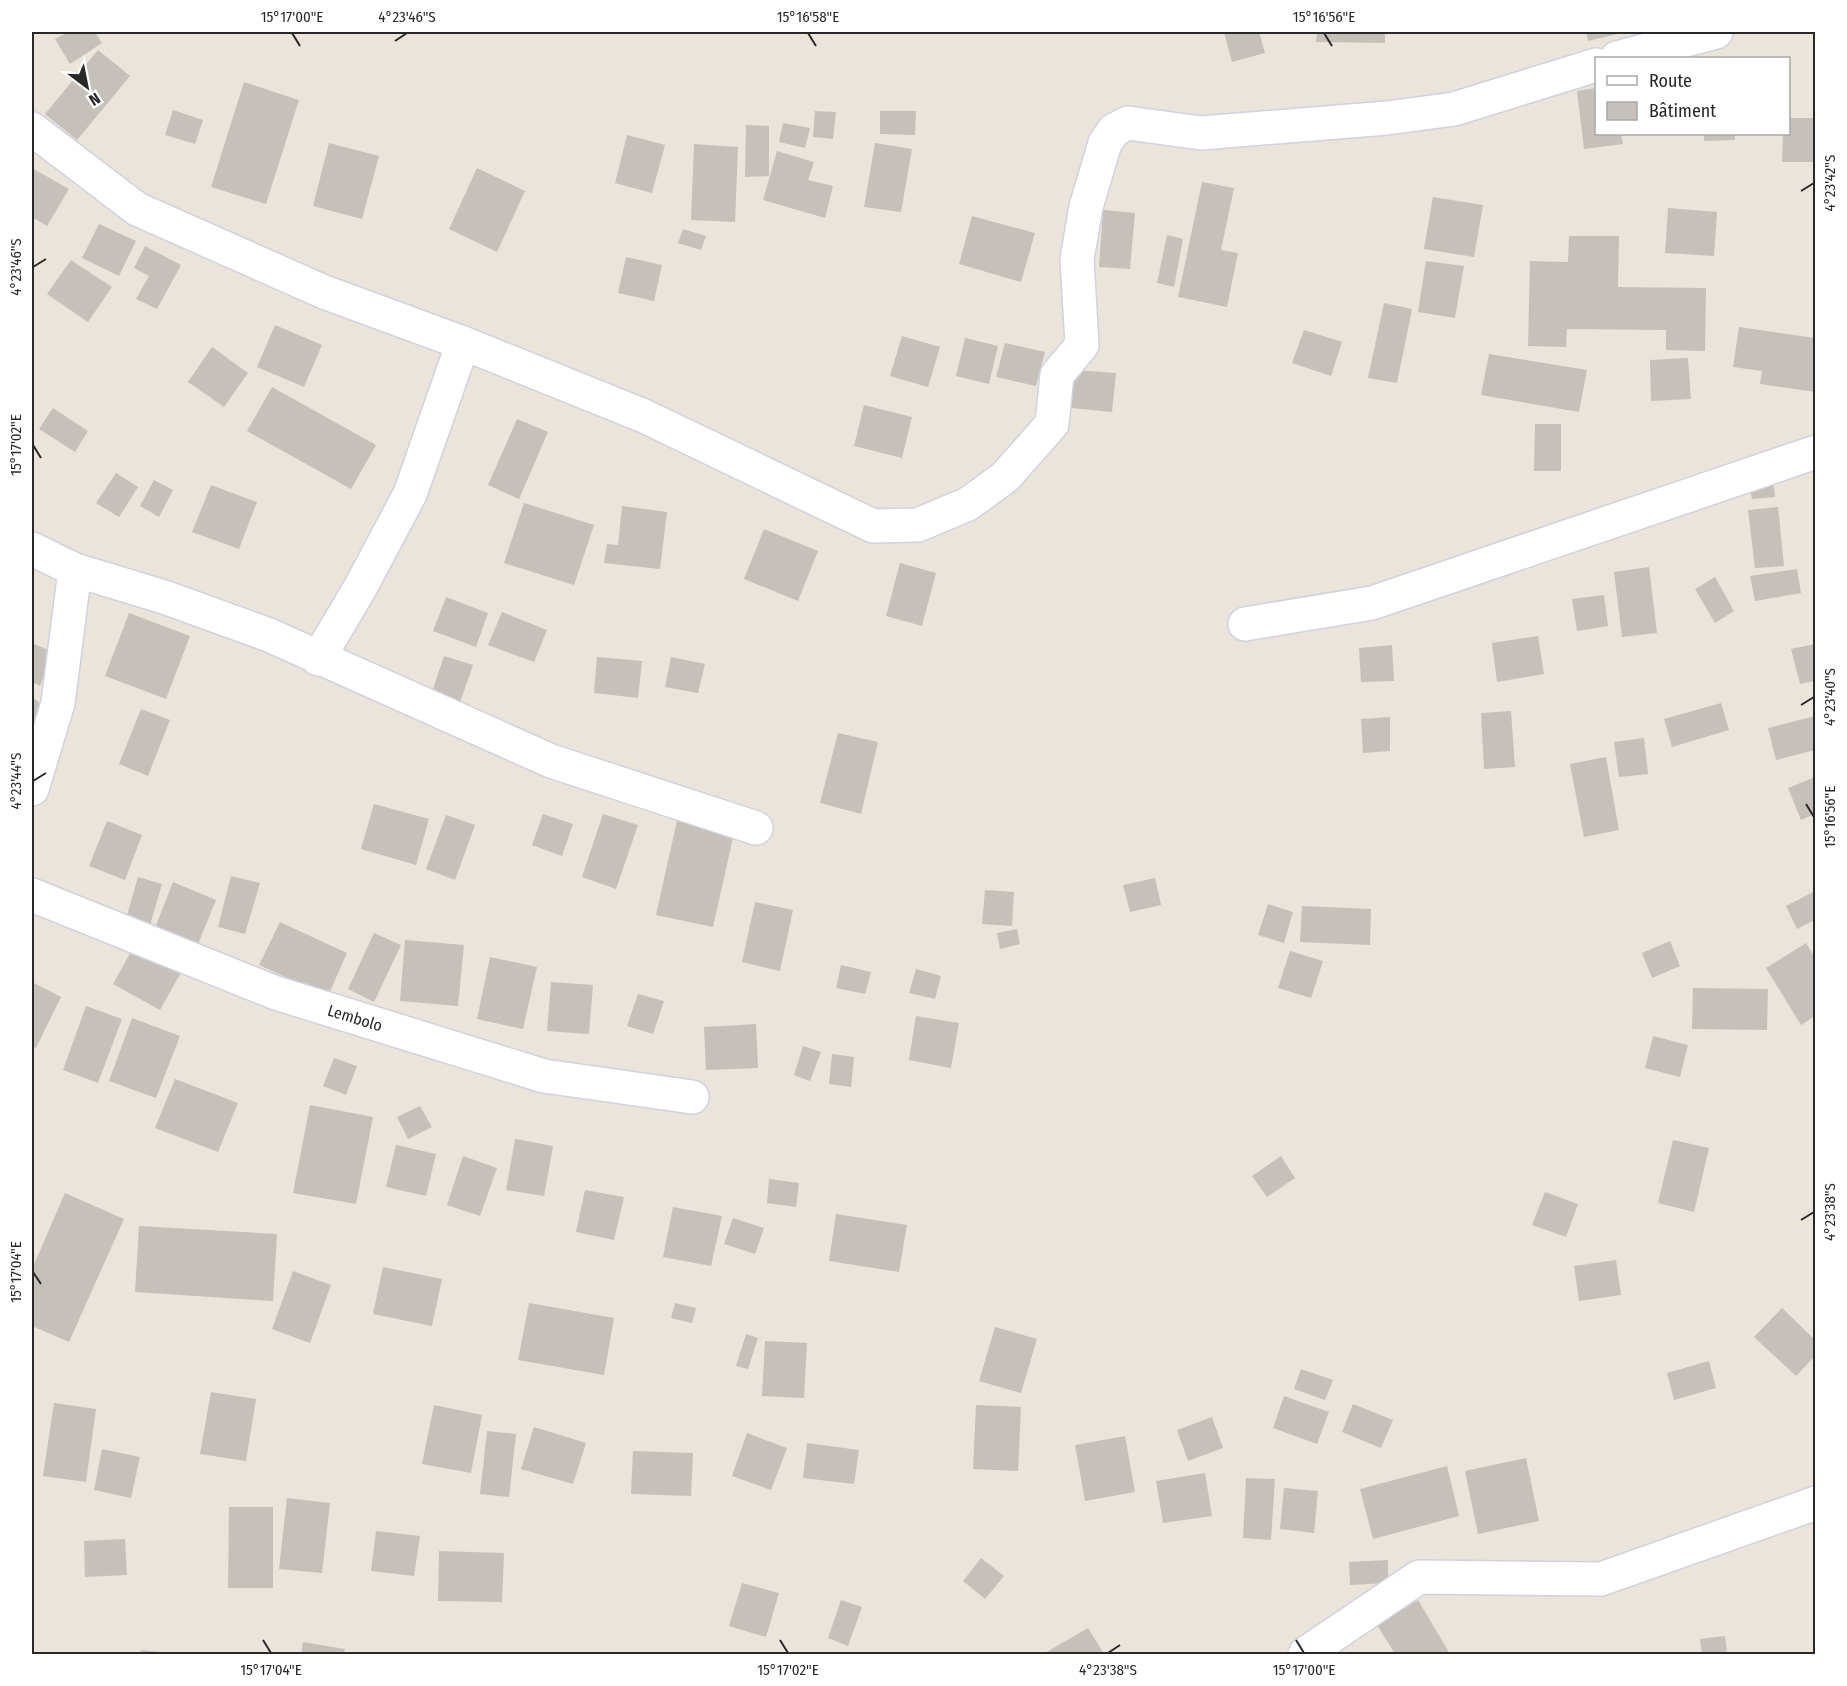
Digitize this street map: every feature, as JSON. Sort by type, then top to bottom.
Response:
[{"type":"street","points":[[1621,57],[1716,32]]},
{"type":"street","points":[[32,129],[137,209],[324,292],[463,343],[644,416],[873,526],[918,525],[968,504],[1005,477],[1052,424],[1057,375],[1082,345],[1077,259],[1086,207],[1105,142],[1114,130],[1128,123],[1201,133],[1387,118],[1454,109],[1595,65]]},
{"type":"street","points":[[318,658],[360,588],[410,494],[463,343]]},
{"type":"street","points":[[1245,624],[1372,603],[1815,452]]},
{"type":"street","points":[[32,549],[75,570],[198,609],[269,635],[551,761],[756,828]]},
{"type":"street","points":[[32,789],[58,703],[75,570]]},
{"type":"street","name":"Lembolo","points":[[32,895],[276,993],[544,1076],[692,1097]]},
{"type":"street","points":[[1305,1654],[1419,1577],[1601,1579],[1815,1503]]},
{"type":"building","points":[[68,32],[95,32],[102,43],[70,64],[55,39]]},
{"type":"building","points":[[1224,32],[1259,32],[1265,53],[1232,62]]},
{"type":"building","points":[[1317,32],[1385,32],[1385,43],[1316,42]]},
{"type":"building","points":[[1586,32],[1626,32],[1588,41]]},
{"type":"building","points":[[98,50],[130,76],[77,140],[45,114]]},
{"type":"building","points":[[244,82],[299,100],[266,204],[211,187]]},
{"type":"building","points":[[1595,88],[1595,135],[1621,135],[1623,144],[1584,149],[1577,91]]},
{"type":"building","points":[[173,110],[203,120],[195,144],[165,135]]},
{"type":"building","points":[[815,111],[836,112],[833,139],[813,137]]},
{"type":"building","points":[[880,111],[916,111],[915,135],[880,134]]},
{"type":"building","points":[[1790,118],[1815,118],[1815,162],[1782,162],[1783,135],[1790,135]]},
{"type":"building","points":[[783,123],[810,128],[805,148],[779,142]]},
{"type":"building","points":[[746,125],[769,126],[769,176],[745,177]]},
{"type":"building","points":[[627,135],[665,145],[652,193],[615,183]]},
{"type":"building","points":[[1704,135],[1735,135],[1735,140],[1704,141]]},
{"type":"building","points":[[329,143],[379,156],[362,219],[313,206]]},
{"type":"building","points":[[875,143],[912,149],[901,212],[864,207]]},
{"type":"building","points":[[694,144],[738,147],[735,222],[691,220]]},
{"type":"building","points":[[777,151],[814,162],[808,180],[833,186],[825,218],[763,200]]},
{"type":"building","points":[[32,168],[69,189],[47,226],[32,217]]},
{"type":"building","points":[[477,168],[525,191],[497,252],[449,229]]},
{"type":"building","points":[[1202,182],[1234,188],[1221,250],[1238,253],[1227,307],[1178,297]]},
{"type":"building","points":[[1433,197],[1483,205],[1474,257],[1424,249]]},
{"type":"building","points":[[1668,208],[1717,212],[1714,256],[1665,253]]},
{"type":"building","points":[[1103,210],[1135,213],[1130,269],[1099,267]]},
{"type":"building","points":[[972,216],[1035,233],[1021,282],[959,264]]},
{"type":"building","points":[[99,224],[136,241],[119,276],[82,258]]},
{"type":"building","points":[[683,229],[706,236],[701,250],[678,243]]},
{"type":"building","points":[[1167,235],[1183,239],[1174,287],[1157,283]]},
{"type":"building","points":[[1569,236],[1619,236],[1618,287],[1706,288],[1705,351],[1666,350],[1666,330],[1567,329],[1566,347],[1528,346],[1530,261],[1568,262]]},
{"type":"building","points":[[145,246],[181,265],[157,309],[136,299],[149,276],[134,268]]},
{"type":"building","points":[[626,257],[662,265],[654,301],[618,293]]},
{"type":"building","points":[[71,260],[112,287],[88,322],[47,294]]},
{"type":"building","points":[[1426,261],[1464,266],[1455,318],[1418,312]]},
{"type":"building","points":[[1384,303],[1412,309],[1397,383],[1368,378]]},
{"type":"building","points":[[275,325],[322,345],[304,387],[257,367]]},
{"type":"building","points":[[1739,327],[1815,338],[1815,392],[1760,384],[1762,371],[1733,367]]},
{"type":"building","points":[[1304,330],[1342,342],[1331,376],[1292,363]]},
{"type":"building","points":[[902,336],[940,347],[928,387],[890,376]]},
{"type":"building","points":[[965,338],[998,346],[989,384],[956,376]]},
{"type":"building","points":[[1005,343],[1045,352],[1036,386],[996,377]]},
{"type":"building","points":[[212,347],[248,373],[224,407],[188,382]]},
{"type":"building","points":[[1489,354],[1587,370],[1579,412],[1481,395]]},
{"type":"building","points":[[1688,358],[1691,399],[1651,401],[1650,360]]},
{"type":"building","points":[[1074,370],[1116,373],[1112,412],[1071,408]]},
{"type":"building","points":[[272,387],[376,445],[351,489],[247,431]]},
{"type":"building","points":[[864,405],[912,417],[902,458],[854,446]]},
{"type":"building","points":[[53,408],[88,431],[75,452],[39,429]]},
{"type":"building","points":[[517,419],[548,432],[519,499],[488,485]]},
{"type":"building","points":[[1535,424],[1561,424],[1561,471],[1534,471]]},
{"type":"building","points":[[116,473],[138,487],[119,517],[96,503]]},
{"type":"building","points":[[154,480],[173,490],[159,517],[140,506]]},
{"type":"building","points":[[1773,480],[1775,497],[1752,499],[1749,482]]},
{"type":"building","points":[[211,485],[257,502],[239,549],[192,532]]},
{"type":"building","points":[[524,503],[594,525],[574,585],[504,563]]},
{"type":"building","points":[[622,506],[667,512],[660,569],[604,563],[607,544],[618,545]]},
{"type":"building","points":[[1778,507],[1784,566],[1755,568],[1748,510]]},
{"type":"building","points":[[764,529],[818,551],[798,601],[744,579]]},
{"type":"building","points":[[900,563],[936,573],[922,626],[886,616]]},
{"type":"building","points":[[1649,567],[1657,633],[1622,637],[1614,572]]},
{"type":"building","points":[[1797,569],[1801,593],[1755,601],[1750,576]]},
{"type":"building","points":[[1715,577],[1734,611],[1715,623],[1695,589]]},
{"type":"building","points":[[1604,595],[1608,626],[1577,631],[1572,599]]},
{"type":"building","points":[[446,597],[488,613],[476,647],[433,631]]},
{"type":"building","points":[[502,612],[547,630],[534,662],[488,645]]},
{"type":"building","points":[[129,613],[190,636],[166,699],[105,676]]},
{"type":"building","points":[[1538,636],[1544,674],[1497,682],[1492,643]]},
{"type":"building","points":[[32,643],[53,652],[40,686],[32,682]]},
{"type":"building","points":[[1815,644],[1815,681],[1800,684],[1791,649]]},
{"type":"building","points":[[1392,645],[1394,681],[1361,682],[1359,648]]},
{"type":"building","points":[[444,656],[473,665],[458,708],[430,698]]},
{"type":"building","points":[[597,657],[642,661],[638,698],[594,693]]},
{"type":"building","points":[[671,657],[705,664],[698,693],[665,687]]},
{"type":"building","points":[[32,697],[45,707],[32,725]]},
{"type":"building","points":[[1721,703],[1729,730],[1672,747],[1664,719]]},
{"type":"building","points":[[141,709],[170,720],[148,776],[119,764]]},
{"type":"building","points":[[1511,711],[1515,767],[1484,769],[1481,713]]},
{"type":"building","points":[[1815,716],[1815,750],[1776,760],[1768,728]]},
{"type":"building","points":[[1390,717],[1390,751],[1363,753],[1361,719]]},
{"type":"building","points":[[838,733],[878,742],[861,814],[820,803]]},
{"type":"building","points":[[1644,738],[1648,774],[1619,777],[1614,742]]},
{"type":"building","points":[[1606,757],[1619,830],[1584,837],[1570,764]]},
{"type":"building","points":[[1815,777],[1815,814],[1801,820],[1788,788]]},
{"type":"building","points":[[374,804],[429,819],[416,865],[361,849]]},
{"type":"building","points":[[543,814],[573,824],[562,856],[532,845]]},
{"type":"building","points":[[603,814],[638,825],[616,889],[582,877]]},
{"type":"building","points":[[446,815],[475,825],[455,880],[426,869]]},
{"type":"building","points":[[107,821],[142,835],[125,880],[89,866]]},
{"type":"building","points":[[677,821],[734,833],[713,927],[656,915]]},
{"type":"building","points":[[231,876],[260,883],[245,934],[218,927]]},
{"type":"building","points":[[138,877],[162,884],[150,925],[126,919]]},
{"type":"building","points":[[1155,878],[1161,905],[1130,912],[1123,885]]},
{"type":"building","points":[[173,882],[216,900],[198,944],[155,928]]},
{"type":"building","points":[[985,890],[1014,892],[1012,926],[982,924]]},
{"type":"building","points":[[1815,891],[1815,920],[1797,929],[1786,906]]},
{"type":"building","points":[[755,902],[793,910],[780,971],[742,962]]},
{"type":"building","points":[[1268,904],[1293,912],[1284,943],[1258,935]]},
{"type":"building","points":[[1302,906],[1371,909],[1370,945],[1300,942]]},
{"type":"building","points":[[280,922],[347,953],[328,996],[259,965]]},
{"type":"building","points":[[1017,929],[1020,944],[1000,949],[997,933]]},
{"type":"building","points":[[374,933],[401,945],[374,1002],[348,989]]},
{"type":"building","points":[[405,940],[464,945],[458,1006],[400,1001]]},
{"type":"building","points":[[137,941],[184,967],[160,1010],[113,984]]},
{"type":"building","points":[[1670,941],[1680,966],[1652,978],[1642,953]]},
{"type":"building","points":[[1806,943],[1815,958],[1815,1016],[1801,1025],[1766,968]]},
{"type":"building","points":[[1290,951],[1323,961],[1311,998],[1278,988]]},
{"type":"building","points":[[490,957],[537,967],[523,1029],[477,1019]]},
{"type":"building","points":[[841,965],[871,972],[865,994],[836,988]]},
{"type":"building","points":[[916,969],[941,976],[935,999],[909,993]]},
{"type":"building","points":[[32,982],[61,997],[36,1048],[32,1046]]},
{"type":"building","points":[[551,982],[593,985],[589,1034],[547,1031]]},
{"type":"building","points":[[1693,988],[1768,989],[1767,1030],[1692,1029]]},
{"type":"building","points":[[638,994],[664,1001],[653,1034],[627,1026]]},
{"type":"building","points":[[86,1006],[122,1019],[98,1083],[63,1070]]},
{"type":"building","points":[[916,1016],[959,1023],[951,1068],[909,1060]]},
{"type":"building","points":[[132,1018],[180,1036],[156,1098],[109,1081]]},
{"type":"building","points":[[756,1024],[758,1068],[706,1070],[704,1027]]},
{"type":"building","points":[[1653,1036],[1688,1045],[1680,1077],[1645,1068]]},
{"type":"building","points":[[803,1046],[821,1052],[810,1081],[794,1075]]},
{"type":"building","points":[[832,1054],[854,1057],[851,1087],[829,1084]]},
{"type":"building","points":[[334,1058],[357,1066],[346,1095],[323,1086]]},
{"type":"building","points":[[175,1079],[238,1103],[218,1152],[155,1128]]},
{"type":"building","points":[[310,1105],[373,1117],[356,1204],[293,1193]]},
{"type":"building","points":[[420,1106],[432,1127],[408,1139],[397,1117]]},
{"type":"building","points":[[515,1139],[553,1146],[544,1196],[506,1190]]},
{"type":"building","points":[[1673,1140],[1709,1148],[1694,1212],[1658,1203]]},
{"type":"building","points":[[396,1145],[436,1154],[426,1196],[386,1187]]},
{"type":"building","points":[[463,1156],[497,1168],[480,1216],[447,1205]]},
{"type":"building","points":[[1281,1156],[1295,1178],[1267,1197],[1252,1176]]},
{"type":"building","points":[[769,1179],[799,1183],[796,1207],[767,1203]]},
{"type":"building","points":[[585,1190],[624,1197],[614,1240],[576,1232]]},
{"type":"building","points":[[1545,1192],[1578,1204],[1566,1237],[1532,1225]]},
{"type":"building","points":[[65,1193],[124,1219],[69,1342],[32,1326],[32,1269]]},
{"type":"building","points":[[673,1207],[722,1216],[711,1266],[663,1257]]},
{"type":"building","points":[[836,1214],[907,1225],[899,1272],[829,1261]]},
{"type":"building","points":[[733,1218],[764,1228],[755,1254],[724,1244]]},
{"type":"building","points":[[139,1226],[277,1234],[273,1301],[135,1292]]},
{"type":"building","points":[[1616,1260],[1621,1295],[1579,1301],[1574,1266]]},
{"type":"building","points":[[383,1267],[442,1279],[432,1326],[373,1314]]},
{"type":"building","points":[[293,1271],[331,1285],[310,1343],[272,1329]]},
{"type":"building","points":[[529,1303],[614,1318],[604,1375],[518,1360]]},
{"type":"building","points":[[675,1303],[696,1308],[692,1323],[671,1318]]},
{"type":"building","points":[[1782,1308],[1815,1340],[1815,1356],[1796,1376],[1754,1337]]},
{"type":"building","points":[[995,1327],[1037,1339],[1021,1393],[979,1381]]},
{"type":"building","points":[[746,1334],[758,1338],[748,1369],[736,1366]]},
{"type":"building","points":[[765,1341],[807,1343],[804,1398],[762,1396]]},
{"type":"building","points":[[1709,1361],[1716,1388],[1674,1400],[1667,1373]]},
{"type":"building","points":[[1301,1369],[1333,1380],[1325,1400],[1294,1389]]},
{"type":"building","points":[[211,1392],[256,1399],[246,1461],[200,1454]]},
{"type":"building","points":[[1284,1396],[1329,1412],[1317,1444],[1273,1428]]},
{"type":"building","points":[[54,1403],[96,1409],[86,1482],[43,1476]]},
{"type":"building","points":[[1353,1404],[1393,1420],[1381,1448],[1342,1432]]},
{"type":"building","points":[[434,1405],[482,1415],[471,1473],[422,1464]]},
{"type":"building","points":[[976,1405],[1021,1407],[1018,1471],[973,1469]]},
{"type":"building","points":[[1212,1417],[1223,1448],[1188,1461],[1177,1430]]},
{"type":"building","points":[[534,1427],[586,1443],[573,1484],[521,1469]]},
{"type":"building","points":[[487,1431],[516,1434],[509,1497],[480,1494]]},
{"type":"building","points":[[747,1433],[787,1448],[771,1490],[732,1476]]},
{"type":"building","points":[[1125,1436],[1135,1492],[1085,1501],[1075,1445]]},
{"type":"building","points":[[807,1443],[859,1450],[854,1484],[803,1478]]},
{"type":"building","points":[[102,1449],[140,1457],[131,1498],[94,1490]]},
{"type":"building","points":[[633,1451],[693,1453],[691,1496],[631,1494]]},
{"type":"building","points":[[1526,1458],[1539,1521],[1478,1534],[1465,1471]]},
{"type":"building","points":[[1447,1466],[1459,1516],[1373,1539],[1360,1489]]},
{"type":"building","points":[[1205,1473],[1212,1516],[1163,1523],[1156,1481]]},
{"type":"building","points":[[1246,1478],[1275,1479],[1271,1540],[1243,1538]]},
{"type":"building","points":[[1284,1488],[1318,1491],[1314,1533],[1280,1529]]},
{"type":"building","points":[[287,1498],[330,1503],[322,1573],[279,1569]]},
{"type":"building","points":[[229,1507],[273,1507],[273,1588],[228,1588]]},
{"type":"building","points":[[376,1531],[420,1536],[414,1576],[371,1571]]},
{"type":"building","points":[[125,1539],[127,1575],[85,1577],[84,1541]]},
{"type":"building","points":[[439,1551],[504,1553],[502,1602],[438,1601]]},
{"type":"building","points":[[981,1558],[1004,1576],[985,1599],[963,1581]]},
{"type":"building","points":[[1388,1560],[1388,1583],[1350,1585],[1349,1562]]},
{"type":"building","points":[[742,1583],[779,1593],[766,1637],[729,1626]]},
{"type":"building","points":[[841,1600],[862,1607],[848,1646],[828,1638]]},
{"type":"building","points":[[1418,1600],[1450,1654],[1395,1654],[1377,1625]]},
{"type":"building","points":[[1088,1628],[1104,1654],[1043,1654]]},
{"type":"building","points":[[1725,1636],[1727,1654],[1702,1654],[1700,1639]]},
{"type":"building","points":[[303,1642],[345,1649],[344,1654],[301,1654]]},
{"type":"building","points":[[141,1650],[170,1653],[170,1654],[140,1654]]}]
